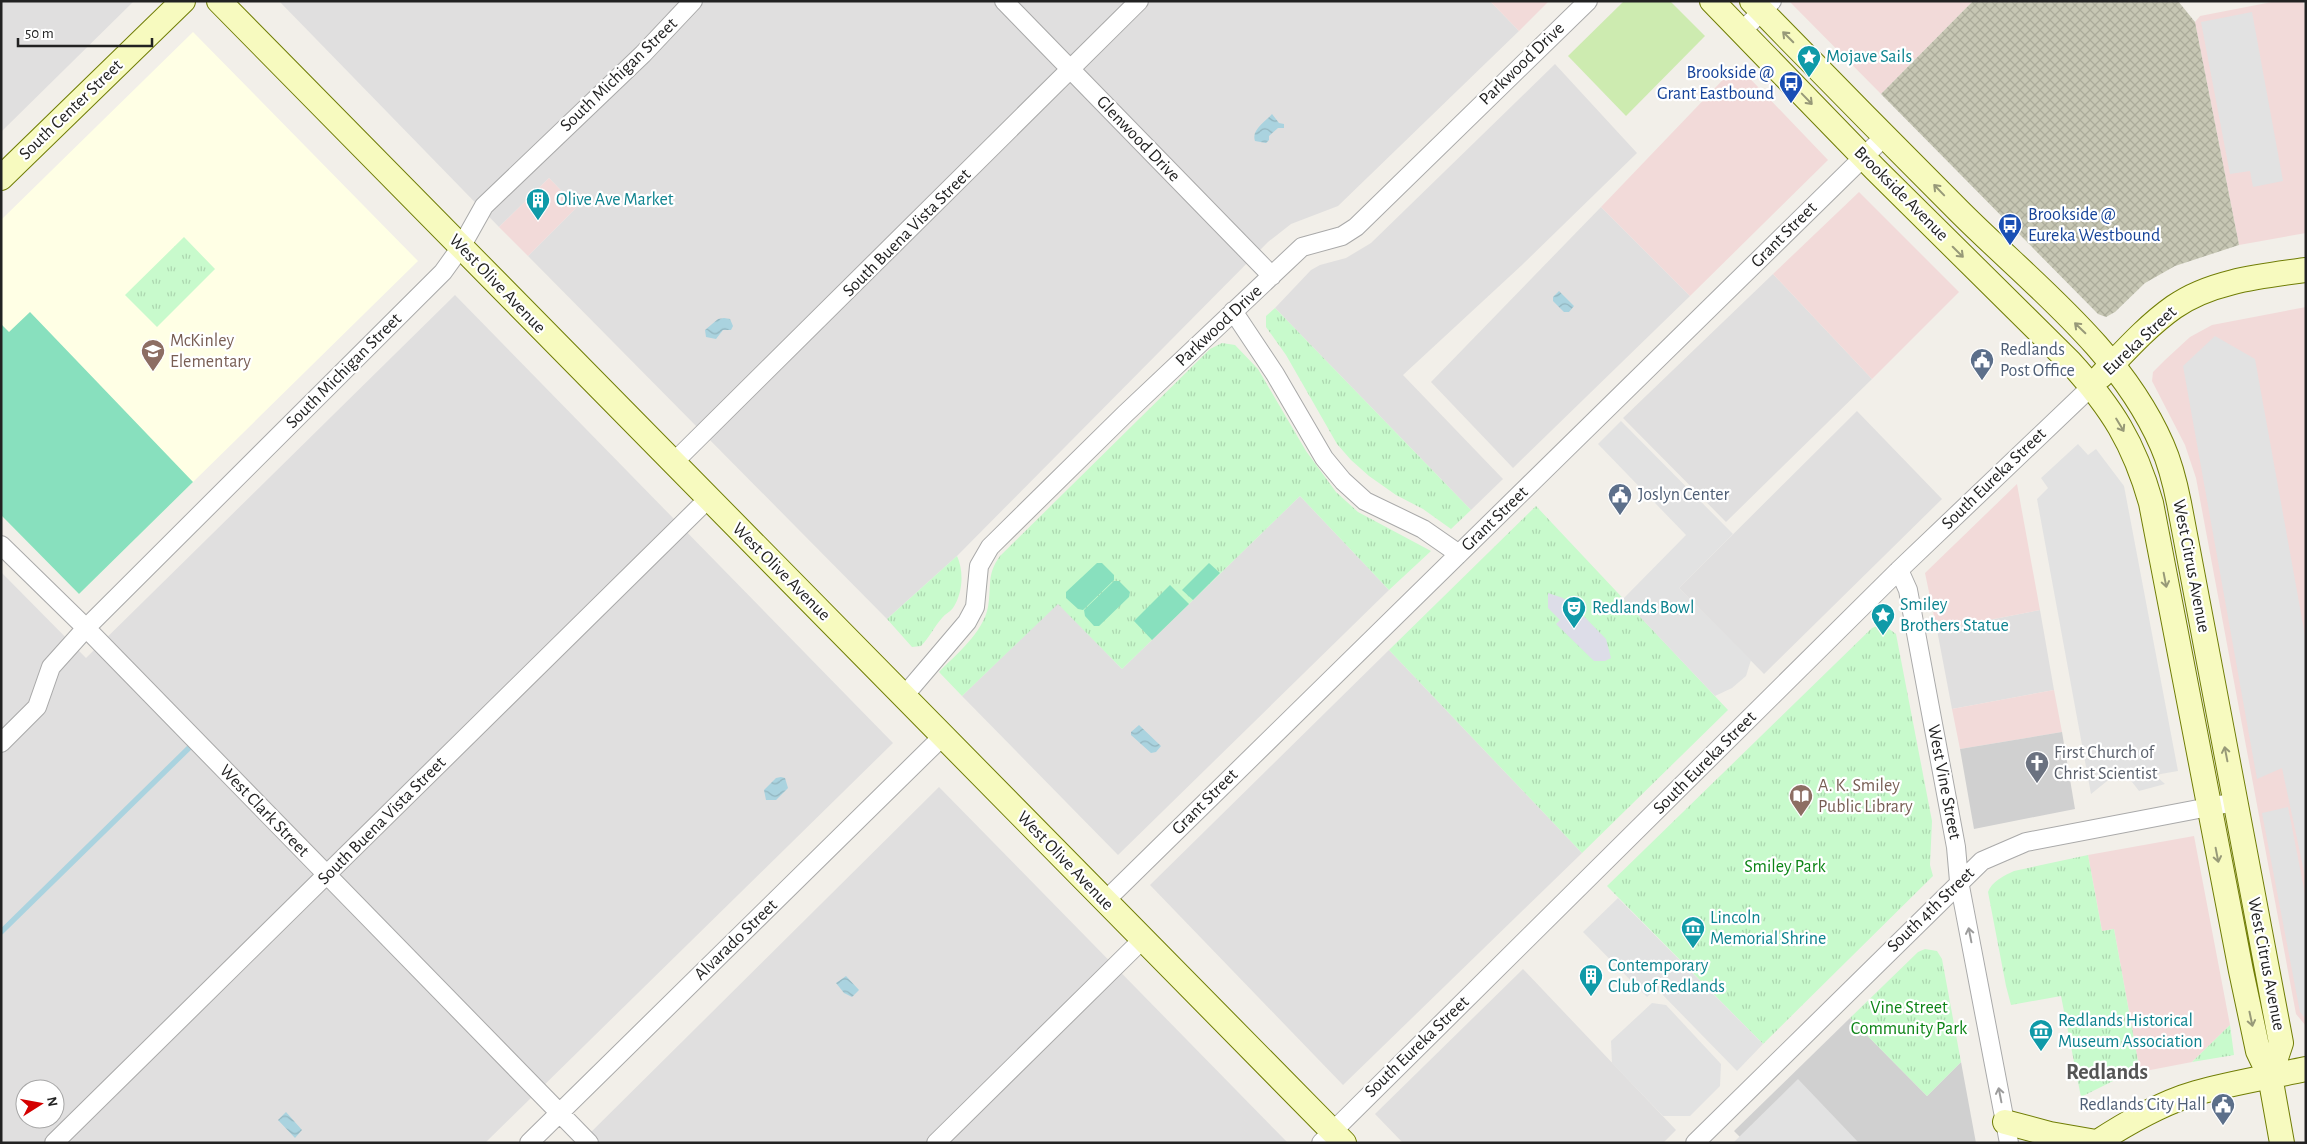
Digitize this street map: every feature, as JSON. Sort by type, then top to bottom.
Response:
[{"type":"main road","name":"South Center Street","points":[[1,178],[183,1]]},
{"type":"main road","name":"West Olive Avenue","points":[[219,1],[1143,939],[1332,1139]]},
{"type":"main road","name":"Brookside Avenue","points":[[1712,1],[1862,156],[2092,386]]},
{"type":"main road","name":"Brookside Avenue","points":[[1762,4],[1884,136],[2091,340],[2112,365]]},
{"type":"main road","name":"Eureka Street","points":[[2092,386],[2159,319],[2175,306],[2224,284],[2306,270]]},
{"type":"main road","name":"West Citrus Avenue","points":[[2112,365],[2148,416],[2162,445],[2174,478],[2281,1043],[2270,1076]]},
{"type":"main road","name":"West Citrus Avenue","points":[[2092,386],[2127,436],[2141,468],[2151,503],[2208,807],[2258,1051],[2270,1076]]},
{"type":"main road","points":[[2007,1133],[2050,1134],[2096,1143],[2154,1110],[2195,1094],[2270,1076],[2306,1070]]},
{"type":"main road","points":[[2270,1076],[2282,1143]]},
{"type":"street","name":"South Michigan Street","points":[[1,743],[37,707],[51,667],[86,628],[443,272],[461,247],[484,206],[646,50],[693,1]]},
{"type":"street","name":"Glenwood Drive","points":[[1004,1],[1272,276]]},
{"type":"street","name":"South Buena Vista Street","points":[[673,463],[1140,1]]},
{"type":"street","name":"Parkwood Drive","points":[[904,696],[967,622],[975,607],[978,566],[990,547],[1233,311],[1302,247],[1342,236],[1356,227],[1588,1]]},
{"type":"street","points":[[1742,32],[1762,4]]},
{"type":"street","name":"Grant Street","points":[[1105,901],[1884,136]]},
{"type":"street","points":[[1233,311],[1275,374],[1324,458],[1343,481],[1365,501],[1423,529],[1459,554]]},
{"type":"street","name":"South Eureka Street","points":[[1332,1139],[1899,570],[2092,386]]},
{"type":"street","name":"South Buena Vista Street","points":[[54,1143],[708,499]]},
{"type":"street","name":"West Clark Street","points":[[1,544],[86,628],[589,1143]]},
{"type":"street","name":"West Vine Street","points":[[1899,570],[1908,590],[1956,847],[1959,881],[2007,1133]]},
{"type":"street","name":"Alvarado Street","points":[[529,1143],[944,736]]},
{"type":"street","name":"South 4th Street","points":[[1695,1143],[1959,881],[1982,861],[2026,842],[2235,802]]},
{"type":"street","points":[[936,1143],[1143,939]]},
{"type":"shaded area","points":[[1,1],[134,1],[1,132]]},
{"type":"shaded area","points":[[279,1],[1490,1],[1519,31],[1338,206],[1291,224],[1268,242],[957,556],[887,619],[528,256],[577,207],[549,178],[499,227]]},
{"type":"shaded area","points":[[1490,1],[1549,1],[1519,31]]},
{"type":"shaded area","points":[[1789,1],[1973,1],[1881,94]]},
{"type":"shaded area","points":[[1973,1],[2178,1],[2195,22],[2239,245],[2175,266],[2145,283],[2115,312],[2106,317],[2098,314],[1881,94]]},
{"type":"shaded area","points":[[2277,1],[2303,1],[2306,15],[2306,233],[2239,245],[2195,22],[2200,16]]},
{"type":"shaded area","points":[[2252,12],[2283,181],[2253,187],[2250,171],[2230,174],[2201,22]]},
{"type":"shaded area","name":"McKinley Elementary","points":[[193,32],[418,261],[79,594],[1,515],[1,220]]},
{"type":"shaded area","points":[[1555,64],[1637,153],[1522,265],[1403,375],[1503,479],[1471,510],[1275,308],[1311,270],[1320,265],[1346,258],[1371,243]]},
{"type":"shaded area","points":[[1737,65],[1828,160],[1690,296],[1601,207]]},
{"type":"shaded area","points":[[549,178],[577,207],[528,256],[499,227]]},
{"type":"shaded area","points":[[1859,192],[1959,292],[1872,379],[1773,274]]},
{"type":"shaded area","points":[[1601,207],[1690,296],[1513,468],[1431,382]]},
{"type":"shaded area","points":[[1773,274],[1872,379],[1726,522],[1623,418]]},
{"type":"shaded area","points":[[455,295],[893,743],[485,1143],[1,1143],[1,572],[86,658]]},
{"type":"shaded area","points":[[2306,307],[2306,1026],[2296,1014],[2196,478],[2185,445],[2152,381],[2153,372],[2165,360],[2190,337],[2212,325]]},
{"type":"shaded area","points":[[2215,336],[2255,359],[2306,641],[2306,881],[2282,768],[2257,779],[2183,366]]},
{"type":"shaded area","points":[[1857,411],[1942,499],[1764,674],[1679,588]]},
{"type":"shaded area","points":[[1621,421],[1733,534],[1679,588],[1751,660],[1746,676],[1732,688],[1715,696],[1623,599],[1686,535],[1598,444]]},
{"type":"shaded area","points":[[2078,444],[2088,455],[2096,449],[2124,486],[2178,771],[2155,775],[2165,784],[2139,791],[2122,769],[2091,794],[2037,499],[2048,488],[2041,478]]},
{"type":"shaded area","points":[[2017,484],[2040,610],[1937,630],[1925,573]]},
{"type":"shaded area","points":[[1300,496],[1389,590],[1118,855],[962,696],[1058,603],[1122,669]]},
{"type":"shaded area","points":[[1548,593],[1563,598],[1572,604],[1606,639],[1611,658],[1605,661],[1594,661],[1556,624],[1560,620],[1548,608]]},
{"type":"shaded area","points":[[2040,610],[2054,690],[1952,709],[1937,630]]},
{"type":"shaded area","points":[[1389,650],[1582,853],[1343,1085],[1150,885]]},
{"type":"shaded area","points":[[2054,690],[2062,732],[1960,749],[1952,709]]},
{"type":"shaded area","name":"First Church of Christ Scientist","points":[[2062,732],[2075,809],[1974,829],[1960,749]]},
{"type":"shaded area","points":[[939,787],[1288,1143],[580,1143]]},
{"type":"shaded area","points":[[2288,807],[2306,899],[2306,1015],[2304,1017],[2300,1012],[2262,813]]},
{"type":"shaded area","points":[[2194,836],[2230,1025],[2192,1062],[2140,1072],[2114,929],[2102,931],[2088,855]]},
{"type":"shaded area","points":[[1618,898],[1763,1044],[1737,1071],[1656,988],[1647,997],[1583,932]]},
{"type":"shaded area","points":[[1523,969],[1676,1130],[1663,1143],[1403,1143],[1375,1114]]},
{"type":"shaded area","points":[[1652,1003],[1666,1005],[1721,1064],[1720,1086],[1690,1116],[1663,1116],[1612,1063],[1611,1041]]},
{"type":"shaded area","points":[[1850,1018],[1927,1096],[1961,1062],[1976,1143],[1746,1143],[1734,1131]]},
{"type":"shaded area","points":[[1798,1079],[1859,1143],[1733,1143],[1739,1137]]},
{"type":"green space","points":[[1624,1],[1670,1],[1705,36],[1626,116],[1568,56]]},
{"type":"green space","points":[[184,237],[215,269],[157,327],[125,295]]},
{"type":"green space","points":[[1275,308],[1471,510],[1451,529],[1423,509],[1396,495],[1369,476],[1337,444],[1286,355],[1266,327],[1266,316]]},
{"type":"green space","points":[[30,312],[193,482],[79,594],[1,515],[1,324],[9,332]]},
{"type":"green space","points":[[1222,343],[1235,345],[1258,369],[1306,451],[1336,492],[1358,512],[1431,551],[1389,590],[1300,496],[1122,669],[1058,604],[962,696],[939,672],[981,626],[988,607],[991,575],[1000,556],[1210,349]]},
{"type":"green space","points":[[1536,506],[1728,710],[1582,853],[1389,650]]},
{"type":"green space","points":[[957,556],[961,568],[959,596],[952,609],[939,621],[927,640],[921,646],[912,647],[887,619]]},
{"type":"green space","points":[[1097,563],[1102,563],[1114,575],[1114,580],[1083,610],[1078,609],[1066,598],[1066,592]]},
{"type":"green space","points":[[1209,563],[1220,573],[1193,600],[1182,590]]},
{"type":"green space","points":[[1114,581],[1119,581],[1130,592],[1129,597],[1099,626],[1094,626],[1085,616],[1084,610]]},
{"type":"green space","points":[[1170,585],[1189,604],[1152,640],[1134,621]]},
{"type":"green space","name":"Smiley Park","points":[[1885,626],[1896,634],[1932,821],[1930,865],[1933,876],[1763,1044],[1607,886],[1872,628]]},
{"type":"green space","points":[[2088,855],[2102,931],[2114,929],[2140,1072],[2121,1077],[2081,1097],[2061,996],[2011,1005],[1988,892],[1995,882],[2014,871]]},
{"type":"green space","name":"Vine Street Community Park","points":[[1925,949],[1937,951],[1942,959],[1961,1062],[1927,1096],[1850,1018],[1918,952]]},
{"type":"green space","points":[[2230,1025],[2234,1055],[2192,1062]]},
{"type":"water","points":[[1272,114],[1279,123],[1284,124],[1284,128],[1278,128],[1269,136],[1269,140],[1266,143],[1255,141],[1255,133],[1259,126]]},
{"type":"water","points":[[1559,291],[1574,306],[1569,312],[1564,312],[1553,301],[1553,297]]},
{"type":"water","points":[[718,319],[730,319],[733,326],[731,330],[723,330],[716,339],[706,337],[705,330]]},
{"type":"water","points":[[1139,725],[1161,746],[1156,752],[1151,753],[1131,735],[1131,732]]},
{"type":"water","points":[[776,778],[785,778],[788,788],[776,800],[766,800],[764,790]]},
{"type":"water","points":[[846,976],[859,990],[852,997],[844,993],[836,983]]},
{"type":"water","points":[[286,1112],[302,1130],[295,1138],[278,1120]]},
{"type":"waterway","points":[[1,932],[194,743]]},
{"type":"place","name":"Mojave Sails","points":[[1809,78]]},
{"type":"place","name":"Brookside @ Grant Eastbound","points":[[1791,104]]},
{"type":"place","name":"Olive Ave Market","points":[[538,221]]},
{"type":"place","name":"Brookside @ Eureka Westbound","points":[[2010,246]]},
{"type":"place","name":"McKinley Elementary","points":[[153,372]]},
{"type":"place","name":"Redlands Post Office","points":[[1982,381]]},
{"type":"place","name":"Joslyn Center","points":[[1620,516]]},
{"type":"place","name":"Redlands Bowl","points":[[1574,629]]},
{"type":"place","name":"Smiley Brothers Statue","points":[[1883,636]]},
{"type":"place","name":"First Church of Christ Scientist","points":[[2037,784]]},
{"type":"place","name":"A. K. Smiley Public Library","points":[[1801,817]]},
{"type":"place","name":"Lincoln Memorial Shrine","points":[[1693,949]]},
{"type":"place","name":"Contemporary Club of Redlands","points":[[1591,997]]},
{"type":"place","name":"Redlands Historical Museum Association","points":[[2041,1052]]},
{"type":"place","name":"Redlands City Hall","points":[[2223,1126]]},
{"type":"district","name":"Redlands","points":[[2107,1072]]}]
